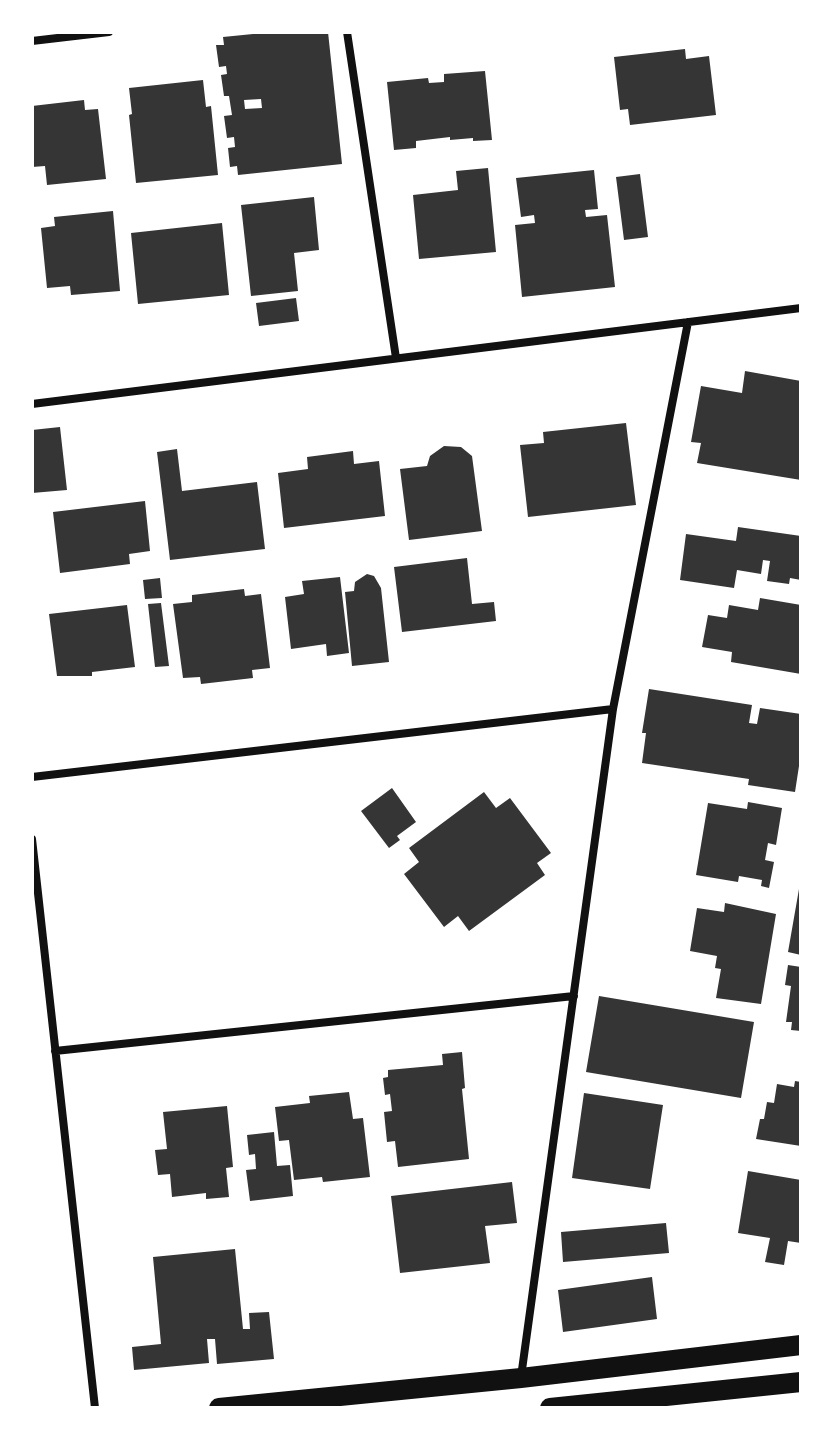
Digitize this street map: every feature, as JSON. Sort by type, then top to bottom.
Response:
[{"type":"main road","points":[[219,1408],[521,1378],[801,1345]]},
{"type":"main road","points":[[550,1408],[801,1382]]},
{"type":"street","points":[[32,41],[109,32]]},
{"type":"street","points":[[347,32],[396,358]]},
{"type":"street","points":[[32,404],[801,308]]},
{"type":"street","points":[[521,1378],[613,709],[688,322]]},
{"type":"street","points":[[32,777],[613,709]]},
{"type":"street","points":[[32,839],[95,1408]]},
{"type":"street","points":[[55,1051],[574,996]]},
{"type":"building","points":[[273,32],[328,32],[342,164],[238,175],[237,166],[230,167],[228,148],[235,147],[234,137],[227,138],[224,116],[232,115],[229,96],[224,96],[221,75],[227,74],[226,66],[219,67],[216,45],[224,45],[223,37]],"holes":[[[261,99],[262,108],[245,109],[244,100]]]},
{"type":"building","points":[[685,49],[686,59],[709,56],[716,115],[630,125],[628,109],[620,110],[614,57]]},
{"type":"building","points":[[485,71],[492,140],[450,140],[450,137],[416,141],[416,148],[394,150],[387,82],[428,78],[429,83],[444,82],[444,74]]},
{"type":"building","points":[[203,80],[206,107],[211,106],[218,175],[136,183],[129,88]]},
{"type":"building","points":[[84,100],[85,110],[98,109],[106,179],[47,185],[45,166],[32,167],[32,106]]},
{"type":"building","points":[[488,168],[496,252],[419,259],[413,195],[458,190],[456,171]]},
{"type":"building","points":[[594,170],[598,209],[585,210],[586,217],[607,215],[615,287],[522,297],[515,225],[535,223],[534,215],[521,217],[516,178]]},
{"type":"building","points":[[640,174],[648,237],[624,240],[616,177]]},
{"type":"building","points":[[314,197],[319,250],[294,253],[298,291],[251,296],[241,205]]},
{"type":"building","points":[[113,211],[120,291],[71,295],[70,286],[47,288],[41,228],[55,226],[54,217]]},
{"type":"building","points":[[222,223],[229,295],[138,304],[131,233]]},
{"type":"building","points":[[296,298],[299,321],[259,326],[256,303]]},
{"type":"building","points":[[745,371],[801,381],[801,480],[697,463],[701,443],[691,442],[701,386],[742,393]]},
{"type":"building","points":[[626,423],[636,505],[528,517],[520,445],[544,443],[543,432]]},
{"type":"building","points":[[60,427],[67,490],[32,493],[32,430]]},
{"type":"building","points":[[444,446],[461,447],[472,456],[482,531],[409,540],[400,469],[427,466],[430,456]]},
{"type":"building","points":[[177,449],[182,491],[257,482],[265,549],[170,560],[157,452]]},
{"type":"building","points":[[353,451],[354,464],[379,461],[385,516],[284,528],[278,473],[308,469],[307,457]]},
{"type":"building","points":[[145,501],[150,551],[129,554],[130,564],[60,573],[53,512]]},
{"type":"building","points":[[738,527],[801,536],[801,580],[790,578],[789,584],[767,581],[770,561],[763,560],[761,574],[737,570],[734,588],[680,580],[686,534],[736,541]]},
{"type":"building","points":[[467,558],[472,604],[494,602],[496,621],[402,632],[394,567]]},
{"type":"building","points":[[367,574],[374,576],[381,588],[389,662],[352,666],[345,592],[354,591],[355,582]]},
{"type":"building","points":[[340,577],[349,653],[327,656],[326,644],[291,649],[285,597],[304,594],[302,581]]},
{"type":"building","points":[[160,578],[162,598],[145,599],[143,580]]},
{"type":"building","points":[[244,589],[245,596],[261,594],[270,668],[252,670],[253,678],[201,684],[200,677],[183,678],[173,604],[192,602],[192,595]]},
{"type":"building","points":[[760,598],[801,605],[801,674],[731,662],[732,652],[702,647],[708,615],[727,618],[729,605],[758,610]]},
{"type":"building","points":[[161,603],[169,666],[155,667],[148,604]]},
{"type":"building","points":[[127,605],[135,667],[92,672],[92,676],[57,676],[49,614]]},
{"type":"building","points":[[649,689],[752,705],[749,723],[757,724],[760,708],[801,714],[801,753],[795,792],[748,785],[749,779],[642,763],[646,733],[642,733]]},
{"type":"building","points":[[392,788],[416,822],[397,836],[400,840],[389,848],[361,811]]},
{"type":"building","points":[[484,792],[496,808],[510,798],[551,853],[537,863],[545,875],[469,931],[458,916],[444,927],[404,874],[419,862],[409,848]]},
{"type":"building","points":[[748,802],[782,808],[776,845],[768,843],[765,860],[774,862],[769,888],[761,886],[762,880],[739,876],[738,882],[696,875],[708,803],[747,809]]},
{"type":"building","points":[[801,889],[801,955],[788,952]]},
{"type":"building","points":[[725,903],[776,914],[761,1004],[716,998],[721,969],[715,968],[717,956],[690,951],[697,908],[724,912]]},
{"type":"building","points":[[788,965],[801,967],[801,1031],[791,1030],[792,1022],[786,1022],[791,986],[785,985]]},
{"type":"building","points":[[599,996],[754,1022],[741,1098],[586,1072]]},
{"type":"building","points":[[462,1052],[465,1088],[462,1089],[469,1159],[398,1167],[395,1141],[387,1142],[384,1112],[392,1111],[390,1094],[385,1095],[383,1078],[388,1077],[388,1070],[443,1065],[442,1054]]},
{"type":"building","points":[[795,1081],[801,1082],[801,1146],[756,1139],[767,1102],[774,1103],[777,1084],[794,1087]]},
{"type":"building","points":[[349,1092],[353,1119],[363,1118],[370,1177],[323,1182],[322,1177],[294,1180],[289,1140],[279,1141],[275,1107],[310,1103],[309,1096]]},
{"type":"building","points":[[584,1093],[663,1105],[650,1189],[572,1178]]},
{"type":"building","points":[[227,1106],[233,1167],[226,1168],[229,1197],[206,1199],[206,1193],[172,1197],[170,1174],[158,1175],[155,1150],[167,1149],[163,1112]]},
{"type":"building","points":[[274,1132],[277,1166],[290,1165],[293,1196],[250,1201],[246,1170],[256,1169],[255,1154],[249,1155],[247,1135]]},
{"type":"building","points":[[748,1171],[801,1180],[801,1243],[788,1241],[784,1265],[765,1262],[770,1238],[738,1233]]},
{"type":"building","points":[[512,1182],[517,1223],[485,1226],[490,1263],[400,1273],[391,1196]]},
{"type":"building","points":[[666,1223],[669,1253],[563,1262],[561,1232]]},
{"type":"building","points":[[235,1249],[243,1329],[250,1329],[249,1313],[269,1312],[274,1359],[217,1364],[215,1339],[207,1339],[209,1363],[134,1370],[132,1347],[161,1344],[153,1257]]},
{"type":"building","points":[[652,1277],[657,1319],[563,1332],[558,1290]]}]
